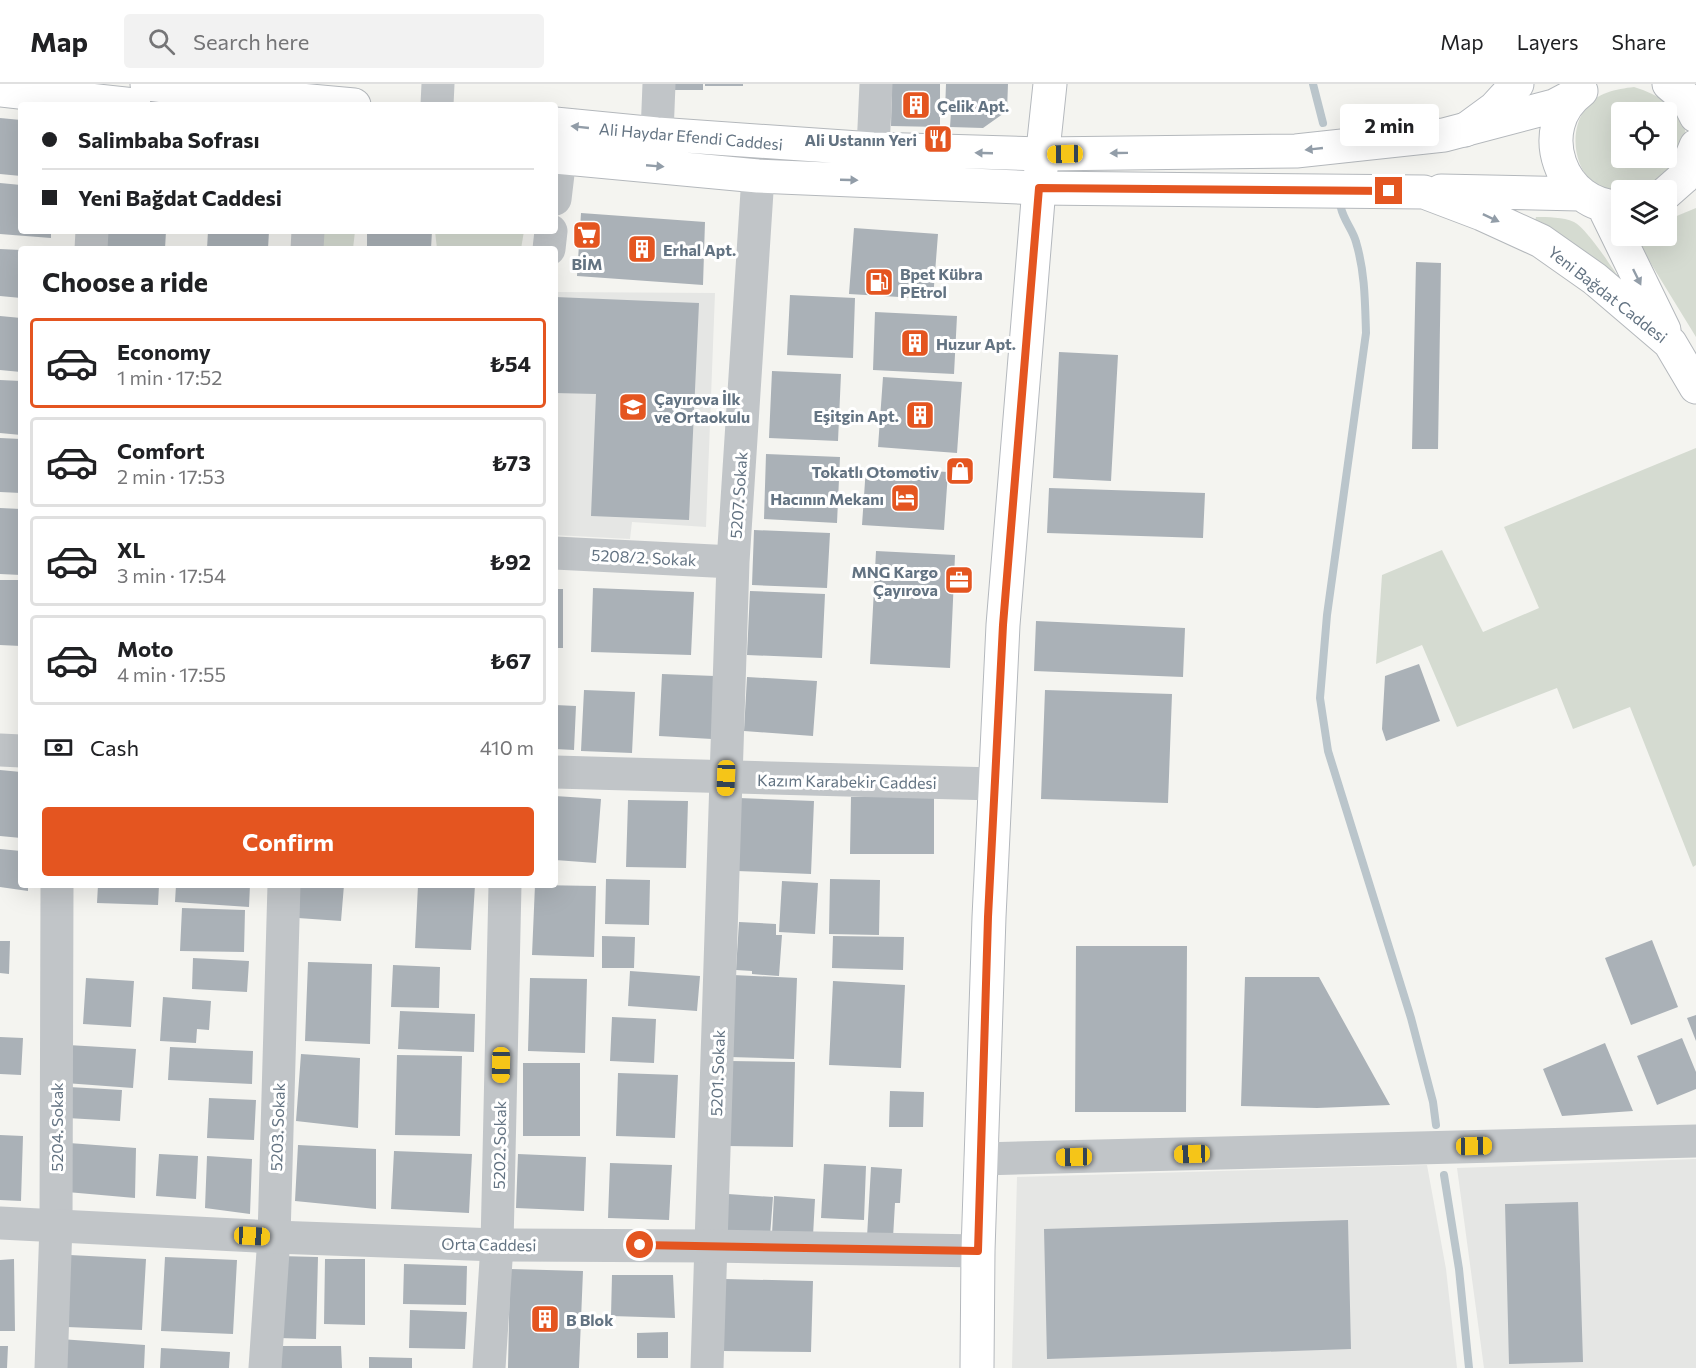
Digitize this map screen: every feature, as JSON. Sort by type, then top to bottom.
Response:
[{"type":"main road","points":[[147,84],[327,102]]},
{"type":"main road","points":[[977,1368],[981,1159],[1003,625],[1039,188],[1050,84]]},
{"type":"main road","points":[[1466,130],[1496,108],[1517,84]]},
{"type":"main road","points":[[0,90],[95,102]]},
{"type":"main road","points":[[0,101],[62,96]]},
{"type":"main road","points":[[1565,99],[1556,141],[1558,158],[1565,177],[1601,202],[1671,343]]},
{"type":"main road","name":"Ali Haydar Efendi Caddesi","points":[[558,124],[657,134],[873,149],[1042,154],[1296,151],[1444,135],[1565,99]]},
{"type":"main road","points":[[1677,183],[1683,178],[1696,146]]},
{"type":"main road","name":"Ali Haydar Efendi Caddesi","points":[[558,157],[758,176],[1039,188]]},
{"type":"main road","name":"Yeni Bağdat Caddesi","points":[[1039,188],[1424,192],[1482,214],[1541,242],[1595,279],[1671,343],[1696,387]]},
{"type":"main road","points":[[1424,192],[1461,190],[1601,202]]},
{"type":"street","points":[[436,102],[438,84]]},
{"type":"street","points":[[657,134],[659,84]]},
{"type":"street","points":[[873,149],[876,84]]},
{"type":"street","name":"5207. Sokak","points":[[726,778],[733,562],[758,176]]},
{"type":"street","name":"5208/2. Sokak","points":[[558,553],[733,562]]},
{"type":"street","points":[[0,750],[18,751]]},
{"type":"street","name":"Kazım Karabekir Caddesi","points":[[558,772],[995,784]]},
{"type":"street","name":"5201. Sokak","points":[[706,1368],[726,778]]},
{"type":"street","name":"5204. Sokak","points":[[51,1368],[56,1225],[57,888]]},
{"type":"street","name":"5203. Sokak","points":[[265,1368],[274,1237],[284,888]]},
{"type":"street","name":"5202. Sokak","points":[[489,1368],[497,1245],[505,888]]},
{"type":"street","points":[[981,1159],[1696,1141]]},
{"type":"street","name":"Orta Caddesi","points":[[0,1223],[274,1237],[497,1245],[978,1251]]},
{"type":"shaded area","points":[[1634,87],[1665,102],[1611,102],[1611,168],[1674,168],[1664,180],[1611,180],[1611,191],[1595,184],[1586,175],[1577,157],[1576,137],[1580,117],[1594,99],[1614,91]]},
{"type":"shaded area","points":[[1677,113],[1682,120],[1686,140],[1677,164]]},
{"type":"shaded area","points":[[1696,208],[1696,337],[1640,246],[1677,246],[1677,216]]},
{"type":"shaded area","points":[[1536,217],[1550,217],[1574,222],[1598,248],[1620,279],[1533,228]]},
{"type":"shaded area","points":[[301,234],[355,234],[353,246],[295,246]]},
{"type":"shaded area","points":[[435,234],[524,234],[522,246],[437,246]]},
{"type":"shaded area","name":"Çayırova İlk ve Ortaokulu","points":[[558,292],[715,293],[706,527],[632,522],[630,539],[558,535]]},
{"type":"shaded area","points":[[1696,448],[1696,865],[1693,867],[1630,707],[1573,729],[1557,688],[1457,727],[1422,645],[1376,664],[1382,575],[1442,550],[1483,632],[1539,608],[1504,527]]},
{"type":"shaded area","points":[[1696,1159],[1696,1368],[1484,1368],[1457,1168]]},
{"type":"shaded area","points":[[1427,1165],[1446,1269],[1457,1368],[1012,1368],[1017,1177]]},
{"type":"building","points":[[675,84],[703,84],[703,90],[675,90]]},
{"type":"building","points":[[705,84],[743,84],[743,86],[705,86]]},
{"type":"building","name":"Çelik Apt.","points":[[892,84],[940,84],[940,127],[891,126]]},
{"type":"building","points":[[946,84],[1008,84],[1007,111],[983,128],[950,127],[951,112],[945,111]]},
{"type":"building","points":[[0,118],[18,120],[18,176],[0,174]]},
{"type":"building","points":[[0,183],[18,185],[18,234],[51,234],[51,238],[0,234]]},
{"type":"building","name":"Erhal Apt.","points":[[581,213],[705,222],[703,285],[577,276]]},
{"type":"building","points":[[854,228],[938,234],[933,299],[849,294]]},
{"type":"building","points":[[104,234],[166,234],[165,246],[102,246]]},
{"type":"building","points":[[208,234],[269,234],[268,246],[207,246]]},
{"type":"building","points":[[367,234],[432,234],[431,246],[367,246]]},
{"type":"building","points":[[0,249],[18,250],[18,298],[0,296]]},
{"type":"building","points":[[1416,262],[1441,263],[1438,449],[1412,449]]},
{"type":"building","points":[[790,295],[855,298],[853,358],[787,355]]},
{"type":"building","name":"Çayırova İlk ve Ortaokulu","points":[[558,297],[699,303],[689,520],[591,516],[596,394],[558,393]]},
{"type":"building","name":"Huzur Apt.","points":[[875,312],[957,316],[954,374],[873,370]]},
{"type":"building","points":[[0,316],[18,318],[18,372],[0,370]]},
{"type":"building","points":[[1059,352],[1118,355],[1111,481],[1053,478]]},
{"type":"building","points":[[772,371],[841,374],[838,441],[769,438]]},
{"type":"building","name":"Eşitgin Apt.","points":[[883,377],[962,382],[957,453],[878,447]]},
{"type":"building","points":[[0,380],[18,381],[18,435],[0,433]]},
{"type":"building","points":[[0,438],[18,439],[18,493],[0,492]]},
{"type":"building","points":[[766,454],[840,457],[837,523],[764,519]]},
{"type":"building","name":"Hacının Mekanı","points":[[866,467],[948,472],[944,530],[862,525]]},
{"type":"building","points":[[1049,488],[1205,493],[1203,538],[1047,533]]},
{"type":"building","points":[[0,508],[18,509],[18,575],[0,574]]},
{"type":"building","points":[[754,530],[830,533],[827,588],[752,585]]},
{"type":"building","points":[[876,551],[955,555],[950,668],[870,664]]},
{"type":"building","points":[[0,580],[18,580],[18,646],[0,645]]},
{"type":"building","points":[[593,588],[694,592],[691,655],[591,652]]},
{"type":"building","points":[[558,589],[563,589],[563,648],[558,648]]},
{"type":"building","points":[[750,591],[825,594],[822,658],[747,655]]},
{"type":"building","points":[[1036,621],[1185,628],[1183,677],[1034,671]]},
{"type":"building","points":[[1419,664],[1440,721],[1386,741],[1382,729],[1385,676]]},
{"type":"building","points":[[662,674],[715,676],[712,739],[659,736]]},
{"type":"building","points":[[747,677],[817,681],[813,736],[744,731]]},
{"type":"building","points":[[584,690],[635,692],[632,753],[581,751]]},
{"type":"building","points":[[1045,690],[1172,694],[1168,803],[1041,799]]},
{"type":"building","points":[[558,705],[576,706],[574,750],[558,749]]},
{"type":"building","points":[[0,770],[18,772],[18,838],[0,836]]},
{"type":"building","points":[[558,796],[601,799],[596,863],[558,860]]},
{"type":"building","points":[[851,797],[934,797],[934,854],[850,854]]},
{"type":"building","points":[[739,798],[814,801],[811,874],[737,871]]},
{"type":"building","points":[[628,800],[688,801],[686,868],[626,867]]},
{"type":"building","points":[[0,849],[18,851],[18,888],[28,888],[28,891],[0,887]]},
{"type":"building","points":[[606,879],[650,880],[649,925],[605,924]]},
{"type":"building","points":[[830,879],[880,880],[879,935],[829,934]]},
{"type":"building","points":[[782,881],[818,883],[815,934],[779,932]]},
{"type":"building","points":[[558,885],[596,886],[594,957],[532,955],[535,888],[558,888]]},
{"type":"building","points":[[98,888],[159,888],[158,905],[97,903]]},
{"type":"building","points":[[176,888],[250,888],[249,907],[175,902]]},
{"type":"building","points":[[300,888],[344,888],[341,921],[298,918]]},
{"type":"building","points":[[418,888],[475,888],[471,950],[415,948]]},
{"type":"building","points":[[182,908],[245,910],[244,952],[180,951]]},
{"type":"building","points":[[739,922],[776,924],[776,935],[782,935],[779,976],[736,970]]},
{"type":"building","points":[[602,936],[635,937],[634,968],[602,968]]},
{"type":"building","points":[[833,936],[904,937],[903,970],[832,968]]},
{"type":"building","points":[[1652,940],[1678,1007],[1631,1025],[1605,958]]},
{"type":"building","points":[[0,941],[10,941],[9,974],[0,973]]},
{"type":"building","points":[[1076,946],[1187,946],[1186,1112],[1075,1112]]},
{"type":"building","points":[[193,958],[249,961],[247,992],[192,989]]},
{"type":"building","points":[[308,962],[372,964],[370,1044],[305,1041]]},
{"type":"building","points":[[393,965],[440,967],[439,1008],[391,1007]]},
{"type":"building","points":[[630,971],[700,976],[697,1011],[628,1006]]},
{"type":"building","points":[[733,975],[797,978],[794,1059],[730,1057]]},
{"type":"building","points":[[1245,977],[1319,977],[1390,1105],[1317,1108],[1241,1106]]},
{"type":"building","points":[[86,978],[134,981],[131,1027],[83,1024]]},
{"type":"building","points":[[530,978],[587,979],[585,1053],[528,1051]]},
{"type":"building","points":[[833,981],[905,985],[901,1068],[829,1065]]},
{"type":"building","points":[[163,997],[211,1001],[209,1030],[197,1029],[196,1043],[160,1041]]},
{"type":"building","points":[[400,1011],[475,1014],[474,1052],[398,1049]]},
{"type":"building","points":[[1696,1015],[1696,1041],[1687,1018]]},
{"type":"building","points":[[612,1017],[656,1019],[654,1063],[610,1061]]},
{"type":"building","points":[[0,1037],[23,1038],[21,1075],[0,1074]]},
{"type":"building","points":[[1682,1038],[1696,1072],[1696,1089],[1657,1105],[1637,1056]]},
{"type":"building","points":[[1605,1043],[1633,1111],[1562,1116],[1543,1069]]},
{"type":"building","points":[[68,1045],[136,1049],[133,1088],[65,1083]]},
{"type":"building","points":[[170,1047],[253,1051],[252,1084],[168,1080]]},
{"type":"building","points":[[301,1054],[360,1058],[358,1128],[296,1121]]},
{"type":"building","points":[[397,1055],[462,1056],[460,1136],[395,1135]]},
{"type":"building","points":[[729,1061],[795,1062],[793,1147],[727,1146]]},
{"type":"building","points":[[523,1063],[580,1063],[580,1136],[523,1136]]},
{"type":"building","points":[[618,1073],[678,1075],[675,1138],[616,1136]]},
{"type":"building","points":[[69,1087],[122,1090],[120,1121],[67,1118]]},
{"type":"building","points":[[890,1091],[924,1092],[923,1127],[889,1127]]},
{"type":"building","points":[[209,1098],[256,1100],[254,1140],[207,1138]]},
{"type":"building","points":[[0,1135],[23,1136],[21,1201],[0,1200]]},
{"type":"building","points":[[69,1143],[136,1148],[135,1198],[67,1192]]},
{"type":"building","points":[[298,1145],[376,1149],[376,1209],[295,1201]]},
{"type":"building","points":[[394,1151],[472,1154],[469,1213],[391,1209]]},
{"type":"building","points":[[159,1154],[198,1156],[196,1199],[156,1196]]},
{"type":"building","points":[[518,1154],[586,1157],[584,1211],[516,1208]]},
{"type":"building","points":[[207,1156],[252,1159],[250,1214],[205,1208]]},
{"type":"building","points":[[610,1163],[672,1165],[669,1220],[608,1218]]},
{"type":"building","points":[[824,1164],[866,1166],[864,1220],[821,1218]]},
{"type":"building","points":[[871,1167],[902,1169],[900,1203],[895,1203],[893,1238],[867,1237]]},
{"type":"building","points":[[728,1194],[773,1197],[770,1236],[725,1233]]},
{"type":"building","points":[[774,1196],[815,1199],[813,1236],[772,1234]]},
{"type":"building","points":[[1578,1202],[1583,1362],[1509,1364],[1505,1204]]},
{"type":"building","points":[[1348,1220],[1351,1349],[1047,1359],[1044,1229]]},
{"type":"building","points":[[70,1255],[146,1259],[142,1330],[67,1327]]},
{"type":"building","points":[[279,1256],[318,1257],[316,1339],[278,1338]]},
{"type":"building","points":[[165,1257],[237,1260],[233,1334],[161,1331]]},
{"type":"building","points":[[14,1259],[15,1331],[0,1331],[0,1260]]},
{"type":"building","points":[[325,1259],[365,1259],[365,1325],[324,1324]]},
{"type":"building","points":[[404,1264],[467,1266],[466,1305],[403,1304]]},
{"type":"building","name":"B Blok","points":[[510,1269],[583,1271],[579,1368],[508,1368]]},
{"type":"building","points":[[612,1275],[673,1275],[675,1318],[611,1316]]},
{"type":"building","points":[[725,1279],[813,1281],[811,1352],[723,1351]]},
{"type":"building","points":[[410,1310],[467,1312],[465,1349],[409,1348]]},
{"type":"building","points":[[668,1332],[668,1358],[637,1358],[637,1333]]},
{"type":"building","points":[[60,1339],[145,1345],[144,1368],[58,1368]]},
{"type":"building","points":[[0,1346],[8,1346],[7,1368],[0,1368]]},
{"type":"building","points":[[270,1346],[341,1346],[342,1368],[269,1368]]},
{"type":"building","points":[[161,1348],[230,1352],[229,1368],[160,1368]]},
{"type":"building","points":[[369,1357],[412,1358],[412,1368],[369,1368]]},
{"type":"waterway","points":[[1313,84],[1323,123]]},
{"type":"waterway","points":[[1341,208],[1355,238],[1359,253],[1364,287],[1366,333],[1327,615],[1320,698],[1328,751],[1411,1018],[1433,1102],[1436,1125]]},
{"type":"waterway","points":[[1444,1175],[1459,1269],[1469,1368]]},
{"type":"place","name":"Çelik Apt.","points":[[916,105]]},
{"type":"place","name":"Ali Ustanın Yeri","points":[[938,139]]},
{"type":"place","name":"BİM","points":[[587,235]]},
{"type":"place","name":"Erhal Apt.","points":[[642,249]]},
{"type":"place","name":"Bpet Kübra PEtrol","points":[[879,282]]},
{"type":"place","name":"Huzur Apt.","points":[[915,343]]},
{"type":"place","name":"Çayırova İlk ve Ortaokulu","points":[[633,407]]},
{"type":"place","name":"Eşitgin Apt.","points":[[920,415]]},
{"type":"place","name":"Tokatlı Otomotiv","points":[[960,471]]},
{"type":"place","name":"Hacının Mekanı","points":[[905,498]]},
{"type":"place","name":"MNG Kargo Çayırova","points":[[959,580]]},
{"type":"place","name":"B Blok","points":[[545,1319]]},
{"type":"route","points":[[640,1245],[978,1251],[988,917],[1003,625],[1039,188],[1389,191]]}]
